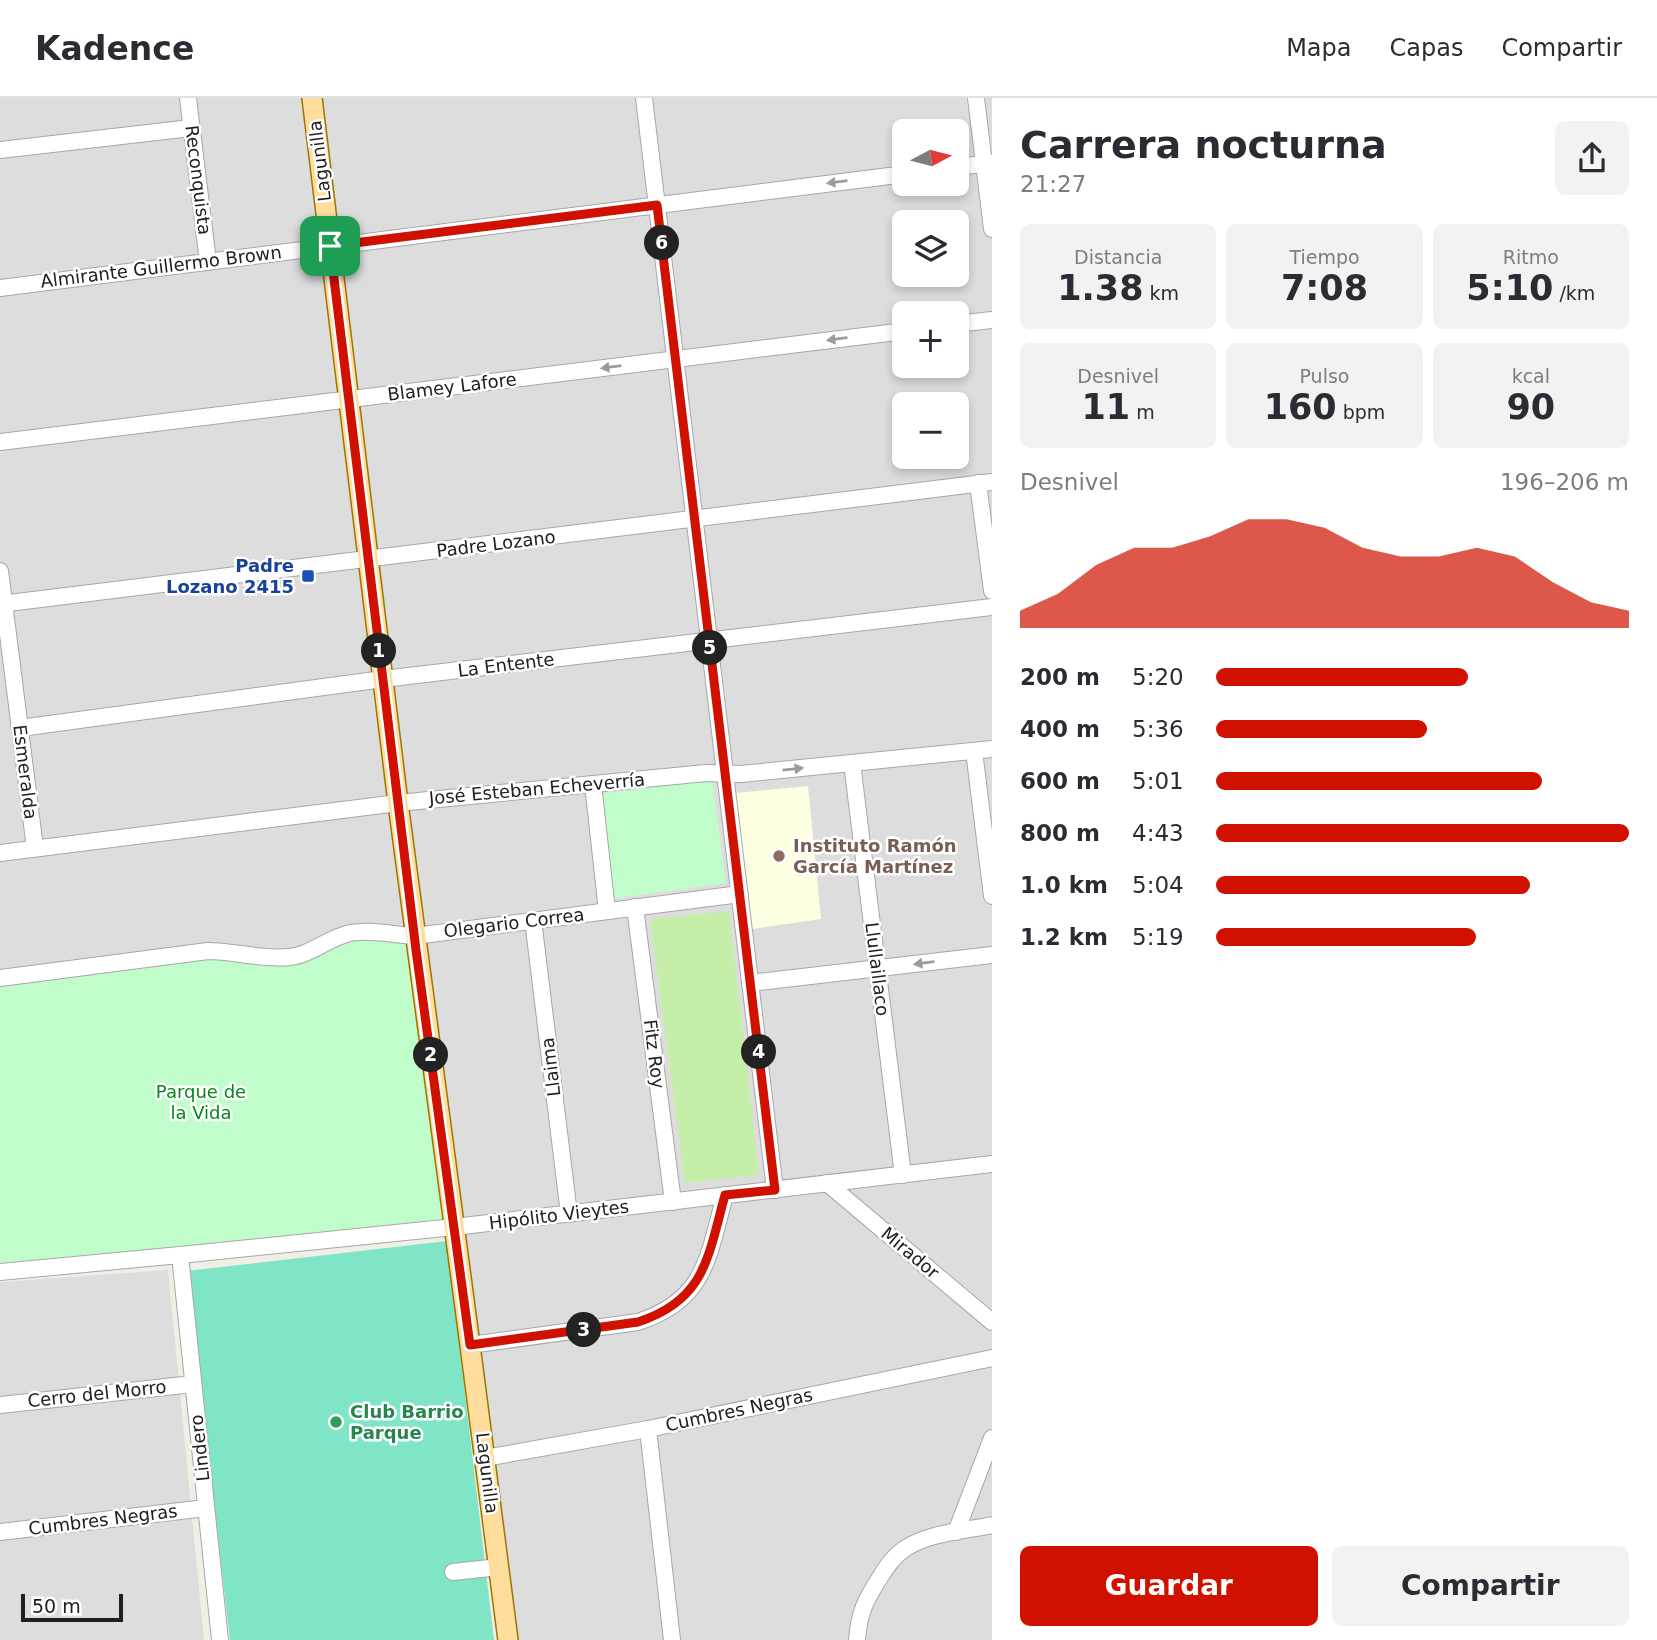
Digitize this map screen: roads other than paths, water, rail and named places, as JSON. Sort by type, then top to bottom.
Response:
[{"type":"main road","name":"Lagunilla","points":[[312,98],[398,803],[508,1640]]},
{"type":"street","name":"Reconquista","points":[[188,98],[208,261]]},
{"type":"street","points":[[644,98],[775,1190]]},
{"type":"street","points":[[976,98],[988,163],[992,229]]},
{"type":"street","points":[[0,150],[191,128]]},
{"type":"street","points":[[970,165],[988,163]]},
{"type":"street","name":"Almirante Guillermo Brown","points":[[0,288],[892,176]]},
{"type":"street","points":[[969,323],[992,320]]},
{"type":"street","name":"Blamey Lafore","points":[[0,442],[892,333]]},
{"type":"street","points":[[985,482],[992,591]]},
{"type":"street","name":"Padre Lozano","points":[[2,604],[985,482]]},
{"type":"street","name":"Esmeralda","points":[[0,571],[2,604],[35,848]]},
{"type":"street","name":"La Entente","points":[[20,728],[383,679],[992,607]]},
{"type":"street","name":"José Esteban Echeverría","points":[[0,853],[398,803],[706,773],[741,774],[992,749]]},
{"type":"street","points":[[974,751],[992,897]]},
{"type":"street","name":"Llullaillaco","points":[[852,763],[903,1175]]},
{"type":"street","points":[[593,784],[607,911]]},
{"type":"street","name":"Olegario Correa","points":[[0,978],[208,951],[291,957],[351,933],[415,936],[740,894]]},
{"type":"street","name":"Fitz Roy","points":[[635,907],[673,1202]]},
{"type":"street","name":"Llaima","points":[[533,920],[569,1214]]},
{"type":"street","points":[[750,984],[992,955]]},
{"type":"street","name":"Hipólito Vieytes","points":[[0,1272],[454,1227],[992,1164]]},
{"type":"street","name":"Mirador","points":[[827,1184],[992,1322]]},
{"type":"street","points":[[470,1345],[638,1322],[654,1317],[673,1306],[694,1286],[705,1265],[725,1195]]},
{"type":"street","name":"Lindero","points":[[180,1255],[220,1640]]},
{"type":"street","name":"Cumbres Negras","points":[[485,1458],[648,1429],[992,1358]]},
{"type":"street","name":"Cerro del Morro","points":[[0,1405],[193,1384]]},
{"type":"street","points":[[648,1429],[672,1640]]},
{"type":"street","points":[[956,1532],[992,1438]]},
{"type":"street","name":"Cumbres Negras","points":[[0,1532],[206,1508]]},
{"type":"street","points":[[857,1640],[858,1622],[867,1598],[889,1563],[901,1550],[927,1538],[992,1525]]},
{"type":"street","points":[[453,1572],[499,1567]]},
{"type":"place","name":"Padre Lozano 2415","points":[[308,576]]},
{"type":"place","name":"Instituto Ramón García Martínez","points":[[779,856]]},
{"type":"place","name":"Club Barrio Parque","points":[[336,1422]]},
{"type":"park label","name":"Parque de la Vida","points":[[201,1102]]}]
